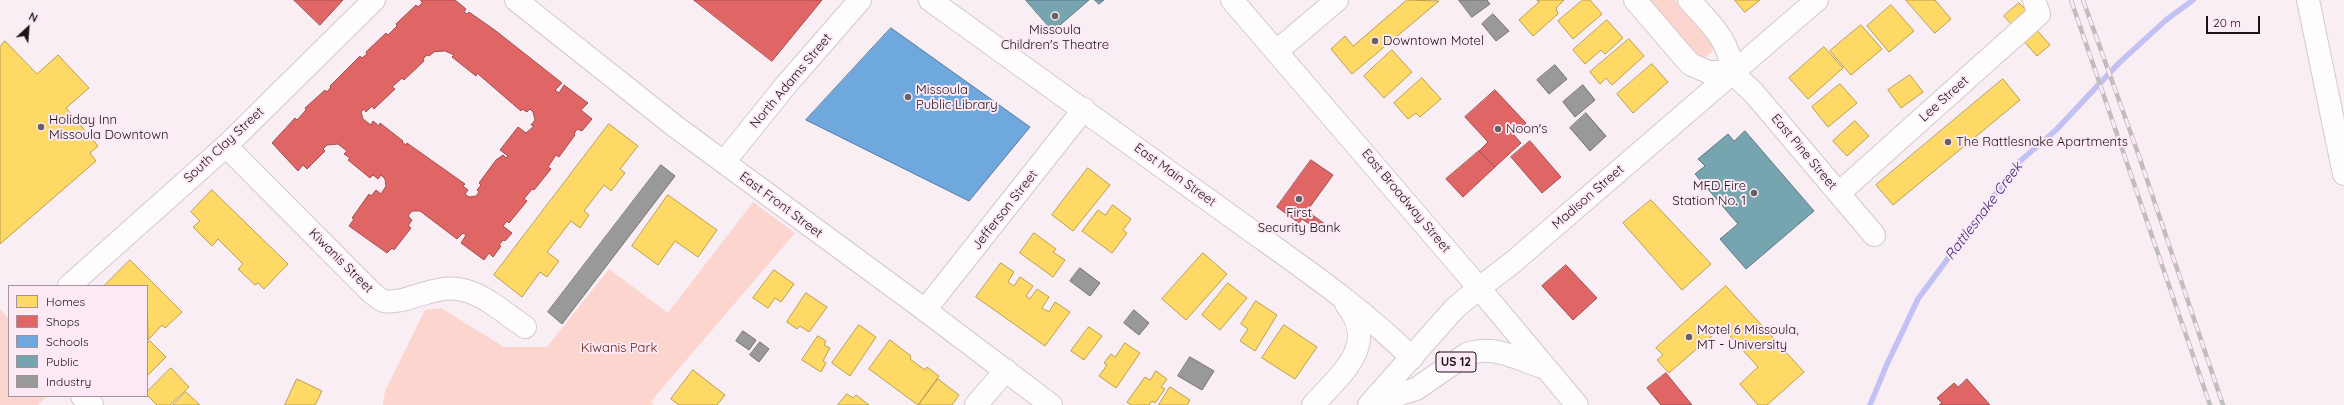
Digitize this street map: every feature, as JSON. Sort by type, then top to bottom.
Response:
[{"type":"main road","name":"South Clay Street","points":[[70,285],[226,146],[374,0]]},
{"type":"main road","name":"North Adams Street","points":[[724,162],[786,85],[860,0]]},
{"type":"main road","name":"East Main Street","points":[[930,0],[1084,109],[1338,294],[1383,329],[1412,358]]},
{"type":"main road","name":"East Broadway Street","points":[[1232,0],[1479,288],[1577,405]]},
{"type":"main road","points":[[1277,51],[1337,0]]},
{"type":"main road","points":[[1635,0],[1690,64],[1708,72],[1731,72],[1730,55],[1726,46],[1689,0]]},
{"type":"main road","name":"Madison Street","points":[[1370,404],[1455,308],[1564,219],[1731,72],[1818,0]]},
{"type":"main road","name":"Lee Street","points":[[1839,193],[2039,14],[2034,0]]},
{"type":"main road","name":"East Front Street","points":[[528,3],[676,127],[1006,370],[1050,405]]},
{"type":"main road","points":[[2311,10],[2344,174]]},
{"type":"main road","name":"East Pine Street","points":[[1731,72],[1753,92],[1874,235]]},
{"type":"main road","name":"Jefferson Street","points":[[925,310],[1084,109]]},
{"type":"main road","name":"Kiwanis Street","points":[[226,146],[371,292],[384,301],[405,298],[438,288],[466,291],[481,298],[525,327]]},
{"type":"main road","points":[[1313,405],[1347,366],[1358,347],[1360,333],[1357,321],[1338,294]]},
{"type":"main road","name":"US 12","points":[[1370,404],[1416,390],[1467,354],[1476,351],[1495,350],[1546,368]]},
{"type":"main road","points":[[976,405],[1006,370]]},
{"type":"main road","points":[[83,397],[92,405]]},
{"type":"green space","points":[[1650,0],[1675,0],[1712,44],[1713,51],[1704,58],[1698,56]]},
{"type":"green space","name":"Kiwanis Park","points":[[753,202],[795,233],[652,400],[651,403],[654,405],[383,405],[385,391],[425,310],[441,308],[504,347],[547,347],[609,269],[668,313]]},
{"type":"green space","points":[[0,309],[8,318],[8,397],[46,397],[38,405],[0,405]]},
{"type":"building: Homes","name":"Downtown Motel","points":[[1407,0],[1439,1],[1352,74],[1331,49],[1345,36],[1353,46]]},
{"type":"building: Homes","points":[[1537,0],[1564,0],[1556,8],[1558,14],[1533,36],[1519,20],[1539,2]]},
{"type":"building: Homes","points":[[1583,0],[1590,0],[1602,14],[1573,39],[1558,21]]},
{"type":"building: Homes","points":[[1735,0],[1760,0],[1745,12]]},
{"type":"building: Homes","points":[[1906,0],[1935,0],[1951,19],[1935,33]]},
{"type":"building: Homes","points":[[2019,3],[2026,10],[2011,24],[2004,16]]},
{"type":"building: Homes","points":[[1891,5],[1914,31],[1889,52],[1867,26]]},
{"type":"building: Homes","points":[[1607,20],[1623,38],[1605,54],[1601,50],[1585,64],[1573,50]]},
{"type":"building: Homes","points":[[1861,25],[1882,49],[1851,75],[1830,51]]},
{"type":"building: Homes","points":[[2034,27],[2050,45],[2037,56],[2021,38]]},
{"type":"building: Homes","points":[[1629,39],[1644,56],[1612,85],[1606,78],[1600,84],[1590,72]]},
{"type":"building: Homes","name":"Holiday Inn Missoula Downtown","points":[[5,41],[37,74],[58,55],[89,88],[66,108],[98,146],[90,153],[96,161],[0,244],[0,47]]},
{"type":"building: Homes","points":[[1824,47],[1843,68],[1808,99],[1789,78]]},
{"type":"building: Homes","points":[[1392,50],[1412,72],[1384,98],[1364,76]]},
{"type":"building: Homes","points":[[1652,64],[1668,82],[1633,113],[1617,94]]},
{"type":"building: Homes","points":[[1910,75],[1923,92],[1901,108],[1888,90]]},
{"type":"building: Homes","points":[[1422,78],[1441,99],[1420,117],[1416,113],[1408,119],[1394,103]]},
{"type":"building: Homes","name":"The Rattlesnake Apartments","points":[[2003,79],[2020,100],[1893,205],[1876,185]]},
{"type":"building: Homes","points":[[1840,84],[1857,103],[1828,127],[1812,107]]},
{"type":"building: Homes","points":[[1855,121],[1869,136],[1847,156],[1833,141]]},
{"type":"building: Homes","points":[[609,124],[638,146],[620,169],[625,173],[611,191],[604,185],[584,211],[589,215],[580,228],[571,221],[547,252],[559,261],[547,277],[540,272],[522,297],[494,275]]},
{"type":"building: Homes","points":[[1088,168],[1110,185],[1073,231],[1052,215]]},
{"type":"building: Homes","points":[[212,190],[288,264],[264,289],[258,283],[255,285],[238,269],[243,264],[218,239],[212,246],[193,227],[200,221],[191,212]]},
{"type":"building: Homes","points":[[668,195],[717,230],[698,257],[675,241],[658,265],[632,246]]},
{"type":"building: Homes","name":"Motel 6 Missoula, MT - University","points":[[1651,200],[1711,264],[1682,290],[1623,223]]},
{"type":"building: Homes","points":[[1113,205],[1131,219],[1123,230],[1127,233],[1112,253],[1082,231],[1098,210],[1105,215]]},
{"type":"building: Homes","points":[[1034,233],[1056,249],[1053,252],[1065,260],[1053,277],[1020,253]]},
{"type":"building: Homes","points":[[1203,253],[1227,274],[1186,320],[1162,299]]},
{"type":"building: Homes","points":[[130,260],[182,312],[165,328],[162,325],[148,340],[148,285],[105,285]]},
{"type":"building: Homes","points":[[1001,263],[1014,272],[1008,282],[1014,286],[1020,277],[1033,286],[1026,296],[1030,299],[1037,289],[1049,297],[1042,308],[1049,312],[1055,302],[1070,312],[1045,346],[976,297]]},
{"type":"building: Homes","points":[[774,270],[794,284],[781,302],[775,298],[768,308],[753,298]]},
{"type":"building: Homes","points":[[1228,283],[1247,298],[1220,330],[1202,315]]},
{"type":"building: Homes","name":"Motel 6 Missoula, MT - University","points":[[1726,286],[1804,372],[1767,405],[1758,405],[1740,384],[1758,367],[1722,327],[1669,373],[1657,360],[1663,355],[1656,348]]},
{"type":"building: Homes","points":[[806,293],[827,307],[809,332],[800,326],[797,329],[787,322]]},
{"type":"building: Homes","points":[[1256,301],[1277,315],[1255,351],[1240,341],[1248,329],[1241,324]]},
{"type":"building: Homes","points":[[859,325],[876,337],[850,376],[832,363]]},
{"type":"building: Homes","points":[[1284,325],[1317,347],[1295,379],[1262,358]]},
{"type":"building: Homes","points":[[1089,327],[1102,336],[1084,360],[1071,351]]},
{"type":"building: Homes","points":[[818,336],[826,341],[824,345],[830,348],[823,361],[826,363],[821,372],[802,360]]},
{"type":"building: Homes","points":[[890,340],[911,356],[910,359],[925,370],[927,367],[939,376],[918,405],[869,369]]},
{"type":"building: Homes","points":[[150,341],[166,357],[148,375],[148,343]]},
{"type":"building: Homes","points":[[1125,343],[1140,353],[1116,388],[1099,376],[1107,365],[1104,363],[1111,354],[1115,357]]},
{"type":"building: Homes","points":[[171,368],[189,387],[170,405],[157,405],[148,396],[148,391]]},
{"type":"building: Homes","points":[[693,370],[725,395],[717,405],[679,405],[671,399]]},
{"type":"building: Homes","points":[[1156,371],[1167,379],[1161,387],[1165,389],[1155,403],[1152,401],[1149,405],[1131,405],[1127,402],[1145,377],[1150,380]]},
{"type":"building: Homes","points":[[297,379],[322,391],[315,405],[285,405]]},
{"type":"building: Homes","points":[[938,379],[959,395],[952,405],[919,405]]},
{"type":"building: Homes","points":[[1170,387],[1190,400],[1187,405],[1159,405]]},
{"type":"building: Homes","points":[[186,392],[200,405],[173,405]]},
{"type":"building: Homes","points":[[847,394],[853,398],[856,395],[869,405],[838,405]]},
{"type":"building: Shops","points":[[294,0],[343,0],[320,25]]},
{"type":"building: Shops","points":[[421,0],[455,0],[466,9],[464,12],[467,14],[469,12],[496,31],[562,83],[555,90],[559,93],[564,85],[588,103],[581,110],[592,119],[582,131],[577,129],[574,134],[575,135],[559,157],[556,155],[548,167],[551,169],[534,190],[532,189],[524,199],[527,201],[509,223],[507,221],[503,226],[512,233],[499,245],[501,246],[493,257],[489,253],[484,260],[461,243],[466,235],[463,233],[457,239],[420,211],[412,211],[408,216],[412,220],[408,226],[411,228],[394,250],[392,248],[387,253],[349,226],[354,219],[352,218],[369,194],[371,196],[376,190],[381,194],[386,186],[385,179],[381,175],[378,179],[373,175],[370,178],[348,160],[350,158],[344,154],[347,151],[338,144],[327,145],[323,149],[325,151],[307,169],[303,165],[298,171],[272,143],[295,118],[297,120],[306,110],[305,108],[325,90],[327,92],[331,87],[330,86],[360,56],[362,58],[367,54],[366,52],[386,33],[388,35],[397,26],[396,24],[416,5],[418,7],[422,3]],"holes":[[[445,51],[454,55],[452,57],[476,76],[477,73],[521,111],[522,109],[527,112],[530,109],[533,112],[535,120],[531,125],[534,126],[526,133],[518,127],[500,150],[508,156],[506,158],[503,155],[496,160],[479,183],[481,185],[477,190],[479,192],[476,196],[469,197],[465,194],[468,190],[463,186],[465,184],[407,143],[406,145],[380,123],[379,126],[373,121],[371,125],[363,119],[361,112],[364,109],[366,112],[372,106],[374,109],[395,89],[392,87],[402,78],[404,80],[424,61],[423,59],[427,55],[429,56],[434,52]]]},
{"type":"building: Shops","points":[[694,0],[822,0],[772,61]]},
{"type":"building: Shops","name":"Noon's","points":[[1495,90],[1526,123],[1514,135],[1521,143],[1495,167],[1479,151],[1488,142],[1465,117]]},
{"type":"building: Shops","points":[[1530,141],[1561,177],[1542,193],[1511,157]]},
{"type":"building: Shops","points":[[1479,151],[1495,167],[1463,197],[1446,179]]},
{"type":"building: Shops","name":"First Security Bank","points":[[1311,160],[1333,175],[1307,211],[1329,227],[1324,234],[1302,219],[1299,223],[1277,207]]},
{"type":"building: Shops","points":[[1566,265],[1597,298],[1573,320],[1542,286]]},
{"type":"building: Shops","points":[[1666,373],[1692,405],[1661,405],[1647,388]]},
{"type":"building: Shops","points":[[1967,379],[1990,405],[1939,405],[1942,403],[1937,398],[1954,383],[1958,387]]},
{"type":"building: Schools","name":"Missoula Public Library","points":[[891,28],[1030,127],[969,201],[806,120]]},
{"type":"building: Public","name":"Missoula Children's Theatre","points":[[1026,0],[1089,0],[1053,31]]},
{"type":"building: Public","name":"Missoula Children's Theatre","points":[[1095,0],[1104,0],[1099,4]]},
{"type":"building: Public","name":"MFD Fire Station No. 1","points":[[1745,131],[1814,211],[1746,269],[1720,239],[1738,224],[1695,174],[1705,166],[1698,159],[1728,134],[1734,141]]},
{"type":"building: Industry","points":[[1459,0],[1487,0],[1490,4],[1472,17]]},
{"type":"building: Industry","points":[[1493,14],[1509,31],[1496,41],[1482,24]]},
{"type":"building: Industry","points":[[1555,65],[1567,79],[1549,94],[1537,80]]},
{"type":"building: Industry","points":[[1583,85],[1595,100],[1575,117],[1563,102]]},
{"type":"building: Industry","points":[[1586,113],[1606,136],[1590,151],[1570,128]]},
{"type":"building: Industry","points":[[661,165],[675,176],[562,324],[548,312]]},
{"type":"building: Industry","points":[[1080,268],[1100,283],[1090,296],[1070,281]]},
{"type":"building: Industry","points":[[1134,310],[1149,323],[1139,335],[1124,323]]},
{"type":"building: Industry","points":[[743,331],[756,340],[749,350],[736,341]]},
{"type":"building: Industry","points":[[760,342],[769,349],[759,362],[750,355]]},
{"type":"building: Industry","points":[[1190,357],[1214,371],[1202,390],[1178,376]]},
{"type":"waterway","name":"Rattlesnake Creek","points":[[1870,405],[1887,364],[1918,299],[2019,162],[2056,130],[2119,63],[2166,20],[2193,0]]},
{"type":"railway","points":[[2071,0],[2210,405]]},
{"type":"railway","points":[[2083,0],[2139,156],[2223,405]]},
{"type":"place","name":"Missoula Children's Theatre","points":[[1055,16]]},
{"type":"place","name":"Downtown Motel","points":[[1375,41]]},
{"type":"place","name":"Missoula Public Library","points":[[908,97]]},
{"type":"place","name":"Holiday Inn Missoula Downtown","points":[[41,127]]},
{"type":"place","name":"Noon's","points":[[1498,129]]},
{"type":"place","name":"The Rattlesnake Apartments","points":[[1948,142]]},
{"type":"place","name":"MFD Fire Station No. 1","points":[[1754,193]]},
{"type":"place","name":"First Security Bank","points":[[1299,199]]},
{"type":"place","name":"Motel 6 Missoula, MT - University","points":[[1689,337]]}]
